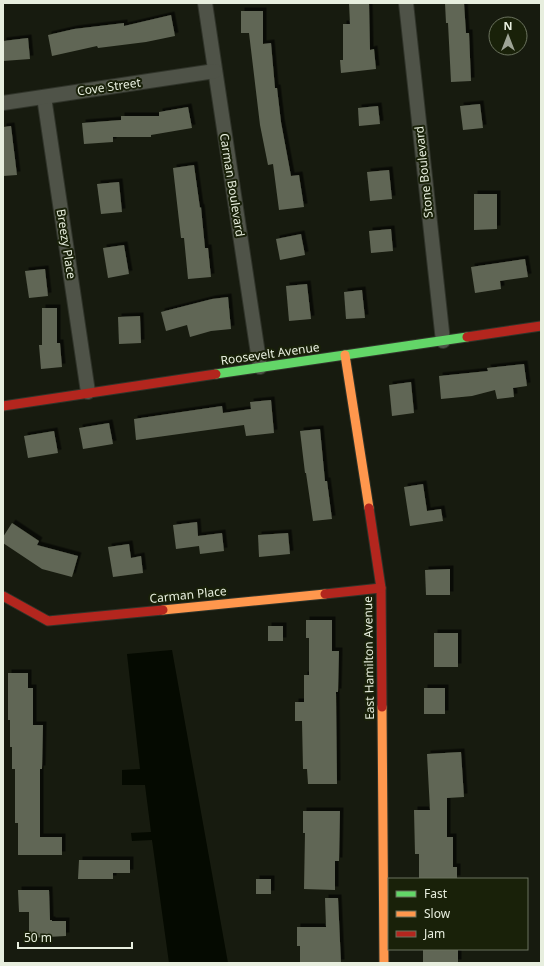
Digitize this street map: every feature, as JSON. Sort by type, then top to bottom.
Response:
[{"type":"street","name":"Carman Boulevard","points":[[205,3],[260,367]]},
{"type":"street","name":"Stone Boulevard","points":[[406,3],[443,340]]},
{"type":"street","name":"Cove Street","points":[[3,102],[215,71]]},
{"type":"street","name":"Breezy Place","points":[[44,96],[88,392]]},
{"type":"street","name":"Roosevelt Avenue","points":[[3,406],[88,392],[541,326]]},
{"type":"street","name":"East Hamilton Avenue","points":[[345,355],[380,588],[384,963]]},
{"type":"street","name":"Carman Place","points":[[3,596],[48,621],[380,588]]},
{"type":"shaded area","points":[[172,650],[228,963],[169,963],[152,840],[132,841],[131,833],[151,832],[145,785],[122,785],[122,770],[140,769],[127,654]]},
{"type":"building","points":[[349,3],[369,3],[370,50],[374,49],[376,69],[341,73],[340,60],[343,60],[343,24],[350,24]]},
{"type":"building","points":[[445,3],[464,3],[466,33],[469,33],[471,81],[451,82],[448,23],[446,23]]},
{"type":"building","points":[[241,11],[263,11],[263,44],[271,43],[275,88],[277,88],[281,122],[291,176],[299,175],[304,207],[279,210],[273,164],[268,165],[260,125],[249,33],[241,33]]},
{"type":"building","points":[[171,15],[175,36],[146,42],[98,48],[97,46],[52,56],[48,35],[74,29],[124,23],[124,26]]},
{"type":"building","points":[[28,38],[30,59],[3,61],[3,41]]},
{"type":"building","points":[[480,104],[483,128],[463,130],[460,106]]},
{"type":"building","points":[[378,106],[380,124],[359,126],[358,108]]},
{"type":"building","points":[[188,107],[192,128],[151,135],[151,137],[113,137],[113,142],[84,144],[82,123],[121,120],[121,116],[159,116],[159,112]]},
{"type":"building","points":[[11,126],[17,175],[3,176],[3,127]]},
{"type":"building","points":[[194,165],[200,208],[201,207],[205,248],[208,248],[211,277],[188,279],[184,238],[181,238],[173,168]]},
{"type":"building","points":[[389,170],[392,199],[370,201],[367,172]]},
{"type":"building","points":[[119,182],[122,212],[101,214],[97,184]]},
{"type":"building","points":[[474,194],[497,194],[497,229],[474,230]]},
{"type":"building","points":[[391,229],[393,251],[371,253],[369,231]]},
{"type":"building","points":[[301,234],[305,255],[280,260],[276,239]]},
{"type":"building","points":[[124,245],[129,274],[108,278],[103,248]]},
{"type":"building","points":[[525,259],[528,277],[500,281],[501,289],[475,293],[471,267]]},
{"type":"building","points":[[45,269],[48,296],[29,298],[25,271]]},
{"type":"building","points":[[307,284],[311,319],[289,321],[286,286]]},
{"type":"building","points":[[362,290],[365,318],[346,319],[344,292]]},
{"type":"building","points":[[228,297],[231,329],[211,331],[190,337],[187,325],[166,331],[161,312],[212,299]]},
{"type":"building","points":[[42,308],[57,308],[57,343],[60,343],[62,367],[41,369],[39,345],[42,345]]},
{"type":"building","points":[[140,316],[141,343],[119,344],[118,317]]},
{"type":"building","points":[[524,364],[527,386],[513,388],[514,397],[497,399],[495,390],[472,396],[441,399],[439,376],[488,371],[487,368]]},
{"type":"building","points":[[411,382],[414,413],[392,416],[389,385]]},
{"type":"building","points":[[271,400],[274,433],[246,436],[244,425],[136,440],[134,419],[222,406],[223,413],[251,409],[250,402]]},
{"type":"building","points":[[109,423],[113,444],[83,449],[79,428]]},
{"type":"building","points":[[320,429],[325,481],[327,481],[332,519],[313,521],[300,431]]},
{"type":"building","points":[[54,431],[58,453],[28,458],[24,436]]},
{"type":"building","points":[[423,484],[427,511],[441,509],[443,521],[410,526],[404,487]]},
{"type":"building","points":[[197,522],[198,536],[222,533],[224,551],[200,554],[199,546],[176,549],[173,525]]},
{"type":"building","points":[[12,523],[39,541],[37,545],[78,556],[72,577],[42,569],[3,543],[3,537]]},
{"type":"building","points":[[288,533],[290,554],[259,557],[258,535]]},
{"type":"building","points":[[129,544],[131,558],[141,556],[143,573],[113,577],[108,547]]},
{"type":"building","points":[[450,569],[450,595],[426,595],[425,570]]},
{"type":"building","points":[[306,620],[332,620],[332,651],[339,651],[338,692],[336,692],[337,784],[308,784],[307,769],[303,769],[302,721],[295,721],[295,702],[304,702],[304,675],[309,675],[309,638],[306,638]]},
{"type":"building","points":[[268,626],[283,626],[283,641],[268,641]]},
{"type":"building","points":[[434,633],[458,633],[458,667],[434,667]]},
{"type":"building","points":[[8,673],[28,673],[28,688],[33,688],[33,725],[43,725],[42,769],[40,769],[40,837],[62,837],[62,855],[18,855],[18,823],[15,823],[15,769],[12,769],[10,720],[8,720]]},
{"type":"building","points":[[424,688],[445,688],[445,714],[424,714]]},
{"type":"building","points":[[461,752],[464,797],[447,798],[447,837],[453,837],[453,867],[457,867],[457,878],[419,878],[419,854],[415,854],[414,810],[430,810],[427,754]]},
{"type":"building","points":[[303,811],[340,811],[339,861],[335,861],[335,890],[304,889],[305,833],[303,833]]},
{"type":"building","points":[[79,860],[130,860],[130,873],[113,873],[113,879],[78,879]]},
{"type":"building","points":[[256,879],[271,879],[271,894],[256,894]]},
{"type":"building","points":[[18,890],[49,890],[50,920],[66,921],[66,936],[29,938],[29,912],[19,912]]},
{"type":"building","points":[[325,898],[338,898],[341,963],[300,963],[300,946],[297,946],[297,927],[326,927]]},
{"type":"building","points":[[423,950],[458,950],[458,963],[423,963]]},
{"type":"traffic: fast","points":[[216,374],[467,337]]},
{"type":"traffic: slow","points":[[345,355],[369,508]]},
{"type":"traffic: slow","points":[[163,610],[325,594]]},
{"type":"traffic: slow","points":[[382,707],[384,963]]},
{"type":"traffic: jam","points":[[467,337],[541,326]]},
{"type":"traffic: jam","points":[[3,406],[216,374]]},
{"type":"traffic: jam","points":[[369,508],[381,588],[382,707]]},
{"type":"traffic: jam","points":[[325,594],[381,588]]},
{"type":"traffic: jam","points":[[3,596],[48,621],[163,610]]}]
